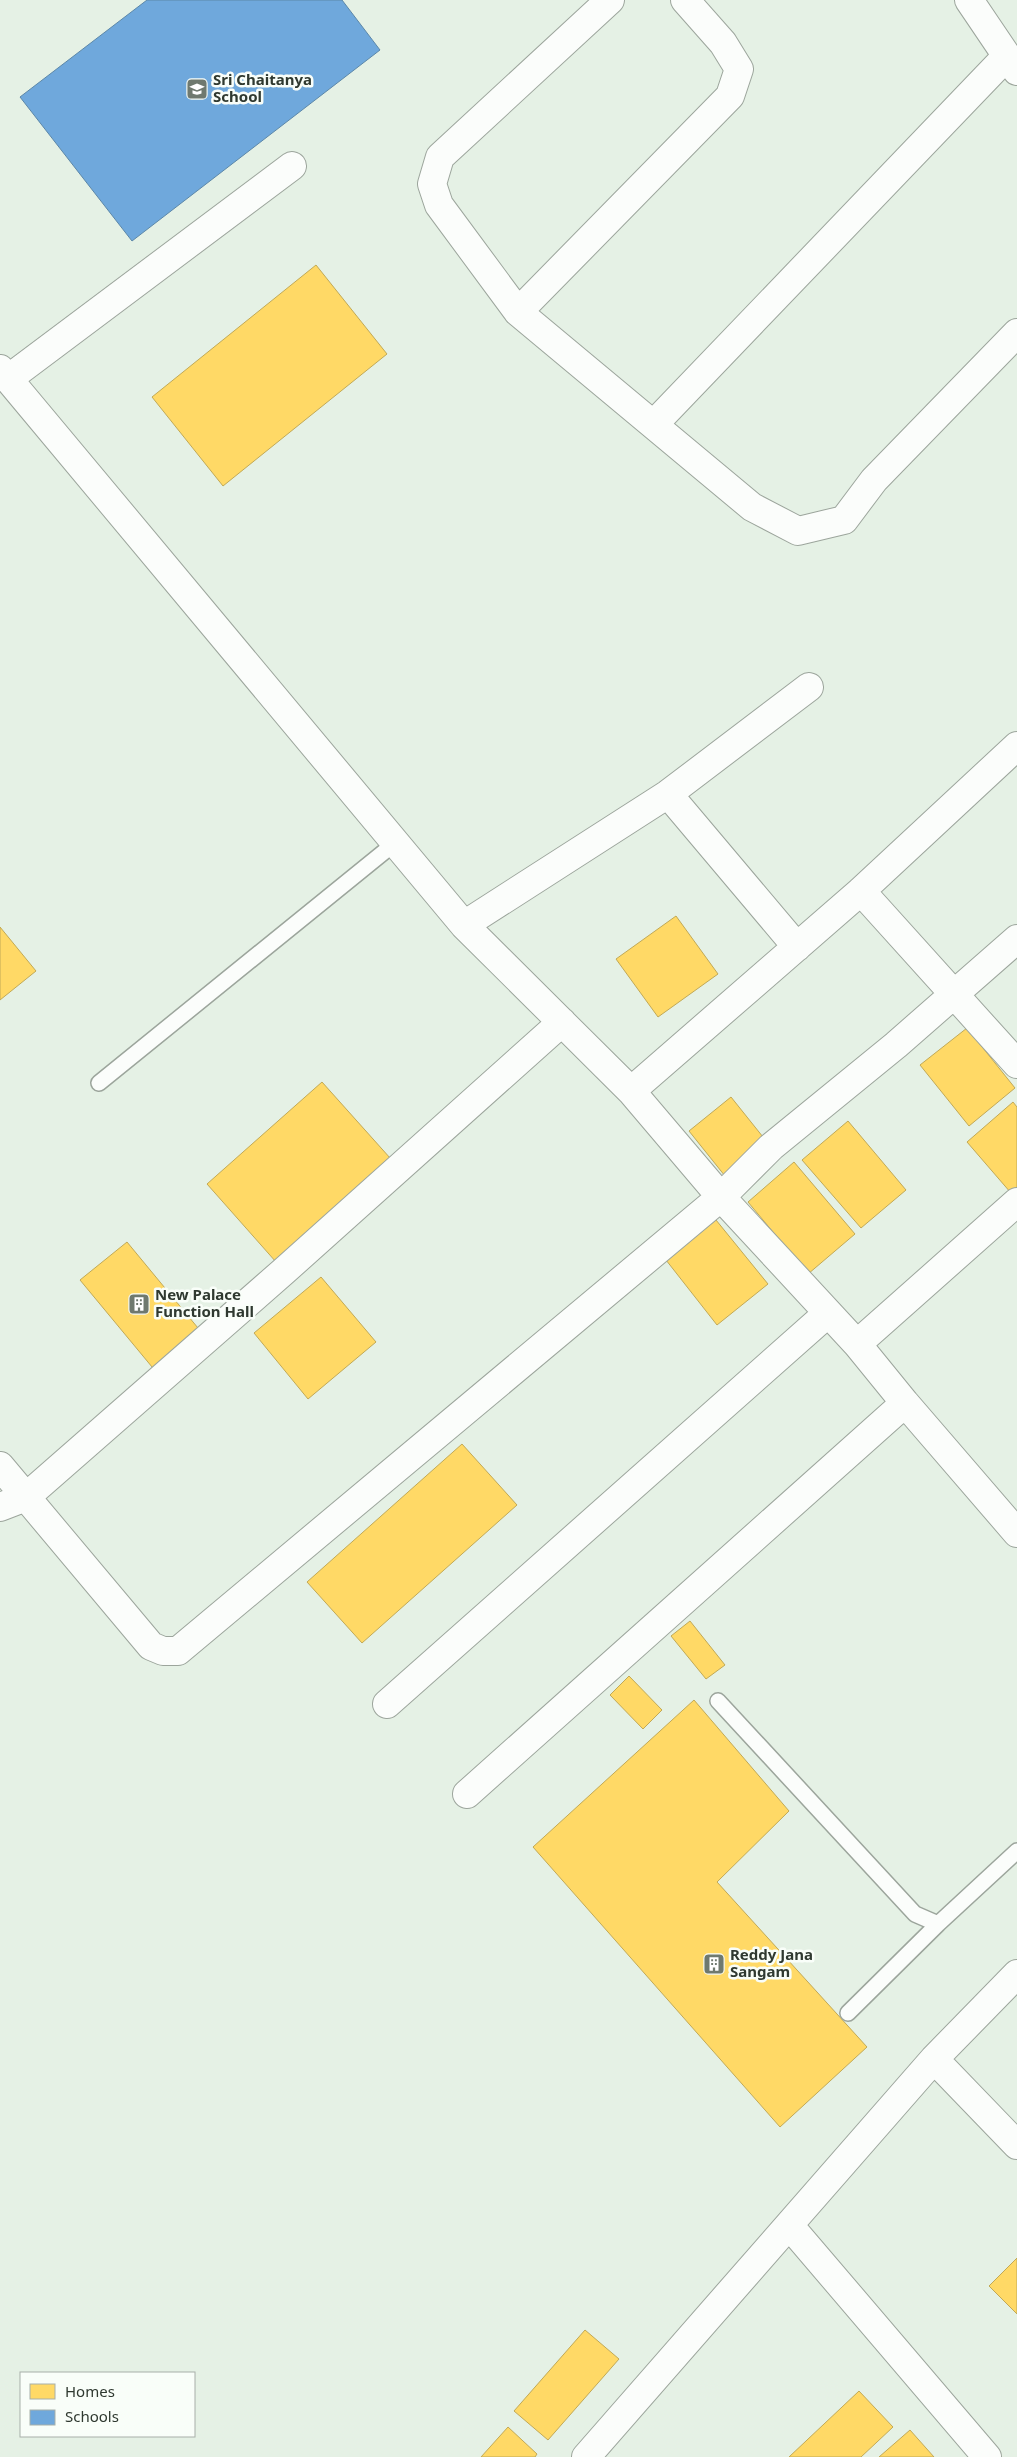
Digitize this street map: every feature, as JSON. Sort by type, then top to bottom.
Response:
[{"type":"street","points":[[610,0],[440,157],[432,184],[439,205],[518,312],[752,506],[798,531],[844,520],[874,480],[1017,333]]},
{"type":"street","points":[[518,312],[730,96],[739,69],[723,44],[686,0]]},
{"type":"street","points":[[654,424],[1011,64],[969,0]]},
{"type":"street","points":[[292,166],[4,374],[464,925],[631,1091],[721,1197],[857,1344],[904,1403],[1017,1533]]},
{"type":"street","points":[[464,925],[668,794],[809,687]]},
{"type":"street","points":[[631,1091],[861,891],[1017,746]]},
{"type":"street","points":[[668,794],[797,947]]},
{"type":"street","points":[[861,891],[1017,1064]]},
{"type":"street","points":[[0,1466],[151,1646],[163,1651],[178,1651],[721,1197],[771,1147],[954,995],[1017,939]]},
{"type":"street","points":[[0,1507],[26,1497],[284,1271],[562,1022]]},
{"type":"street","points":[[857,1344],[1017,1202]]},
{"type":"street","points":[[387,1704],[828,1313]]},
{"type":"street","points":[[467,1794],[904,1403]]},
{"type":"street","points":[[586,2457],[934,2059],[1017,1974]]},
{"type":"street","points":[[934,2059],[1017,2145]]},
{"type":"street","points":[[790,2225],[979,2454]]},
{"type":"lane","points":[[99,1084],[395,843]]},
{"type":"lane","points":[[718,1701],[915,1914],[938,1924]]},
{"type":"lane","points":[[848,2013],[938,1924],[1017,1851]]},
{"type":"building: Homes","points":[[316,265],[387,354],[223,486],[152,397]]},
{"type":"building: Homes","points":[[676,916],[718,974],[658,1017],[616,959]]},
{"type":"building: Homes","points":[[0,927],[36,971],[0,1000]]},
{"type":"building: Homes","points":[[967,1028],[1015,1088],[969,1126],[920,1065]]},
{"type":"building: Homes","points":[[322,1082],[399,1168],[284,1271],[207,1184]]},
{"type":"building: Homes","points":[[731,1097],[771,1147],[729,1181],[689,1131]]},
{"type":"building: Homes","points":[[1013,1102],[1017,1107],[1017,1188],[1011,1193],[967,1142]]},
{"type":"building: Homes","points":[[848,1121],[906,1190],[861,1228],[802,1160]]},
{"type":"building: Homes","points":[[794,1162],[855,1234],[808,1274],[748,1202]]},
{"type":"building: Homes","points":[[716,1220],[768,1284],[717,1325],[666,1260]]},
{"type":"building: Homes","name":"New Palace Function Hall","points":[[127,1242],[198,1328],[162,1379],[80,1280]]},
{"type":"building: Homes","points":[[321,1277],[376,1342],[308,1399],[254,1333]]},
{"type":"building: Homes","points":[[462,1444],[517,1505],[362,1643],[307,1582]]},
{"type":"building: Homes","points":[[690,1621],[725,1665],[706,1679],[671,1636]]},
{"type":"building: Homes","points":[[629,1676],[662,1710],[643,1729],[610,1695]]},
{"type":"building: Homes","name":"Reddy Jana Sangam","points":[[694,1700],[789,1811],[717,1882],[867,2047],[780,2127],[533,1847]]},
{"type":"building: Homes","points":[[1017,2258],[1017,2314],[989,2286]]},
{"type":"building: Homes","points":[[585,2330],[619,2359],[548,2440],[514,2411]]},
{"type":"building: Homes","points":[[859,2391],[893,2427],[861,2457],[789,2457]]},
{"type":"building: Homes","points":[[508,2427],[537,2454],[535,2457],[481,2457]]},
{"type":"building: Homes","points":[[910,2430],[934,2457],[879,2457]]},
{"type":"building: Schools","points":[[147,0],[342,0],[380,50],[132,241],[20,97]]},
{"type":"place","name":"Sri Chaitanya School","points":[[197,89]]},
{"type":"place","name":"New Palace Function Hall","points":[[139,1304]]},
{"type":"place","name":"Reddy Jana Sangam","points":[[714,1964]]}]
